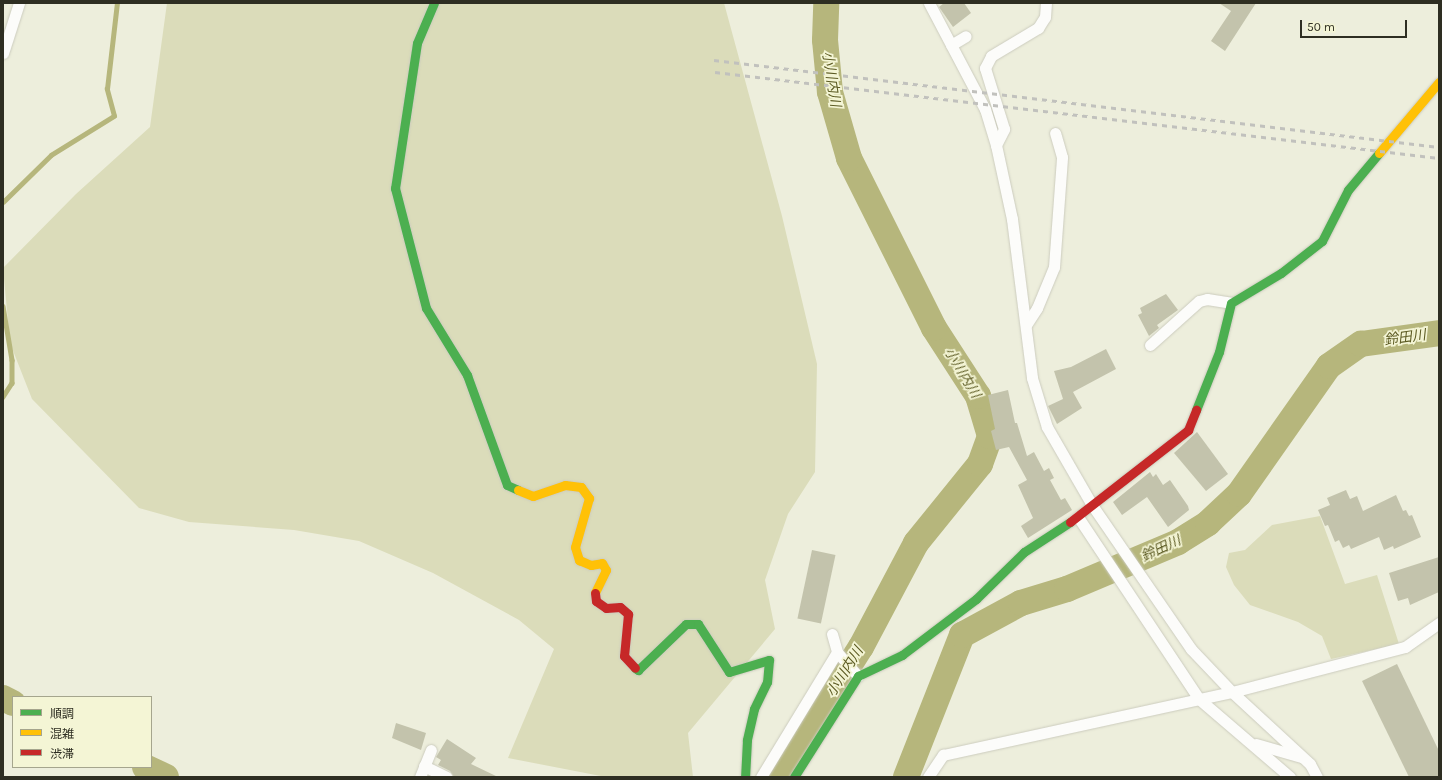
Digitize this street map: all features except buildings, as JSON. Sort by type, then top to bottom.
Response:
[{"type":"street","points":[[3,53],[19,3]]},
{"type":"street","points":[[434,3],[417,43],[394,188],[426,308],[467,375],[495,459],[507,485],[533,496],[565,485],[581,487],[589,498],[575,547],[579,560],[591,564],[602,564],[606,570],[594,593],[596,601],[606,608],[620,607],[628,614],[624,656],[629,665],[638,670],[686,624],[698,624],[729,672],[747,669],[769,660],[767,682],[754,709],[747,740],[745,777]]},
{"type":"street","points":[[929,3],[985,110],[996,145],[1012,219],[1032,378],[1047,427],[1092,505],[1150,592],[1191,649],[1232,692],[1303,758],[1317,777]]},
{"type":"street","points":[[996,145],[1004,129],[985,68],[991,56],[1038,28],[1045,17],[1046,3]]},
{"type":"street","points":[[951,44],[966,36]]},
{"type":"street","points":[[1150,345],[1199,301],[1207,299],[1232,303],[1281,273],[1322,241],[1348,190],[1439,82]]},
{"type":"street","points":[[1026,325],[1037,308],[1054,267],[1062,158],[1055,133]]},
{"type":"street","points":[[794,777],[857,675],[902,655],[976,599],[1024,552],[1078,517],[1188,430],[1219,352],[1232,303]]},
{"type":"street","points":[[1078,517],[1131,601],[1199,699],[1290,777]]},
{"type":"street","points":[[928,777],[943,755],[1232,692],[1405,647],[1439,623]]},
{"type":"street","points":[[832,634],[837,652],[857,675]]},
{"type":"street","points":[[761,777],[837,652]]},
{"type":"street","points":[[1251,743],[1303,758]]},
{"type":"street","points":[[420,777],[431,750]]},
{"type":"street","points":[[424,766],[447,777]]},
{"type":"green space","points":[[167,3],[724,3],[782,216],[817,364],[815,472],[788,514],[765,580],[775,629],[688,733],[693,777],[606,777],[508,758],[554,649],[519,620],[433,573],[359,541],[294,530],[189,522],[139,508],[32,399],[10,343],[3,268],[76,194],[150,127]]},
{"type":"green space","points":[[1320,516],[1345,584],[1377,575],[1399,644],[1331,659],[1322,636],[1298,622],[1250,605],[1234,585],[1226,567],[1229,553],[1245,550],[1272,525]]},
{"type":"waterway","points":[[3,202],[51,155],[114,116],[107,89],[117,3]]},
{"type":"waterway","name":"小川内川","points":[[779,777],[861,647],[916,543],[980,464],[990,436],[978,396],[934,328],[849,158],[830,92],[825,40],[826,3]]},
{"type":"waterway","points":[[3,306],[12,360],[12,383],[3,397]]},
{"type":"waterway","name":"鈴田川","points":[[906,777],[962,635],[1021,603],[1067,589],[1178,542],[1208,523],[1239,494],[1329,366],[1361,344],[1439,333]]},
{"type":"waterway","name":"鈴田川","points":[[3,698],[12,702]]},
{"type":"waterway","name":"鈴田川","points":[[147,768],[166,777]]},
{"type":"railway","points":[[714,60],[1439,147]]},
{"type":"railway","points":[[715,72],[1439,158]]},
{"type":"traffic: fast","points":[[434,3],[417,43],[395,188],[426,308],[467,375],[507,485],[518,490]]},
{"type":"traffic: fast","points":[[1196,410],[1219,352],[1231,303],[1281,273],[1322,241],[1348,190],[1379,153]]},
{"type":"traffic: fast","points":[[794,777],[858,676],[902,655],[976,599],[1024,552],[1070,522]]},
{"type":"traffic: fast","points":[[635,668],[638,670],[686,624],[698,624],[729,672],[769,660],[767,682],[754,709],[747,740],[745,777]]},
{"type":"traffic: slow","points":[[1379,153],[1439,82]]},
{"type":"traffic: slow","points":[[518,490],[533,496],[565,485],[581,487],[589,498],[575,547],[579,560],[591,565],[602,563],[606,570],[595,593]]},
{"type":"traffic: jam","points":[[1070,522],[1188,430],[1196,410]]},
{"type":"traffic: jam","points":[[595,593],[596,601],[606,608],[620,607],[628,614],[624,656],[635,668]]}]
